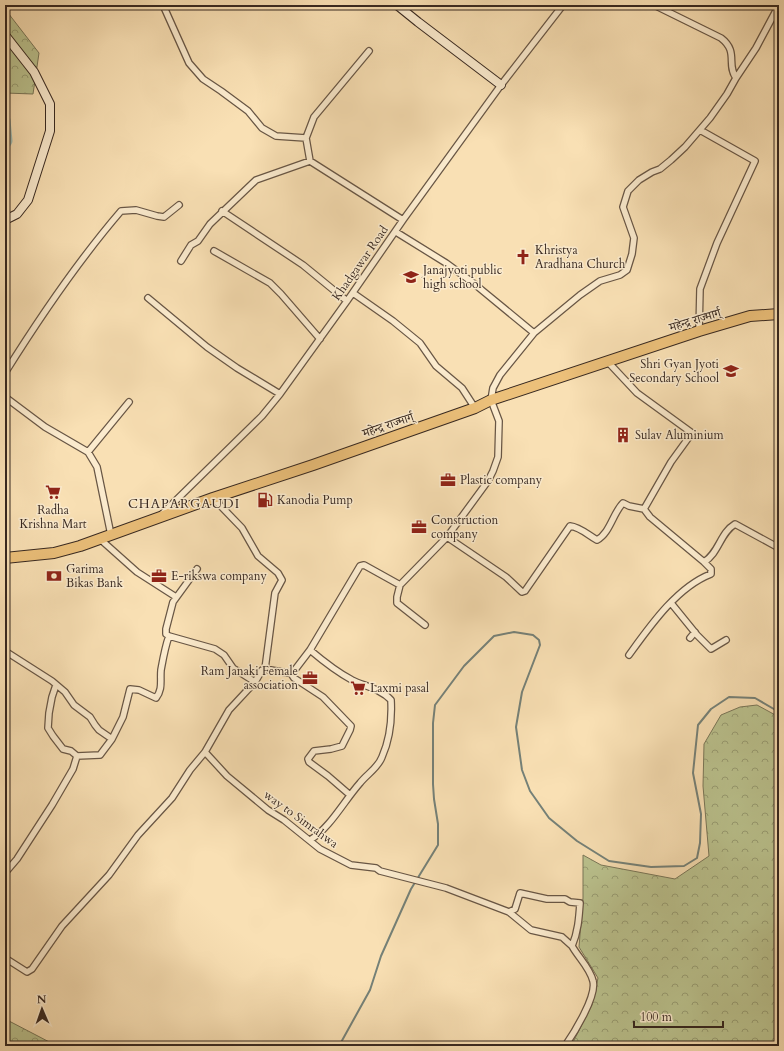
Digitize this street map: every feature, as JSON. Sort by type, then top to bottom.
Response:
[{"type":"highway","name":"महेन्द्र राज्मार्ग्","points":[[5,558],[54,553],[80,546],[213,498],[313,465],[475,408],[491,400],[699,331],[750,316],[779,314]]},
{"type":"street","points":[[164,5],[190,63],[203,79],[248,111],[262,128],[276,136],[306,138]]},
{"type":"street","points":[[397,5],[501,85]]},
{"type":"street","name":"Khadgawar Road","points":[[158,518],[262,416],[280,394],[501,85],[563,5]]},
{"type":"street","points":[[654,5],[721,38],[728,43],[732,68],[736,78]]},
{"type":"street","points":[[424,625],[397,603],[400,585],[447,537],[488,481],[493,471],[498,457],[498,421],[491,400],[494,388],[500,375],[534,333],[600,281],[620,275],[627,270],[632,254],[634,238],[623,207],[628,191],[639,180],[660,169],[685,147],[700,130],[727,94],[756,48],[779,5]]},
{"type":"street","points":[[5,34],[34,72],[50,104],[50,131],[28,200],[17,214],[5,220]]},
{"type":"street","points":[[369,51],[314,117],[306,138],[310,161],[403,220]]},
{"type":"street","points":[[699,331],[700,289],[717,243],[755,161],[700,130]]},
{"type":"street","points":[[181,261],[191,245],[198,241],[210,224],[256,180],[310,161]]},
{"type":"street","points":[[5,373],[55,297],[104,231],[121,211],[136,210],[164,217],[179,205]]},
{"type":"street","points":[[222,212],[303,265],[347,301]]},
{"type":"street","points":[[396,232],[446,262],[534,333]]},
{"type":"street","points":[[214,251],[270,283],[320,339]]},
{"type":"street","points":[[353,293],[393,321],[420,343],[436,366],[462,388],[475,408]]},
{"type":"street","points":[[148,298],[225,360],[280,394]]},
{"type":"street","points":[[608,362],[637,393],[692,433],[671,462],[644,509]]},
{"type":"street","points":[[5,397],[45,427],[88,452],[97,467],[111,535]]},
{"type":"street","points":[[88,452],[129,402]]},
{"type":"street","points":[[213,498],[242,528],[258,556],[278,573],[282,580],[275,593],[266,669]]},
{"type":"street","points":[[447,537],[506,577],[522,592],[525,591],[570,526],[577,527],[597,540],[600,539],[606,531],[619,507],[623,503],[629,506],[644,509],[650,517],[704,562],[711,569],[711,574],[703,577],[671,603],[648,629],[629,655]]},
{"type":"street","points":[[704,562],[712,558],[728,528],[735,524],[779,548]]},
{"type":"street","points":[[100,539],[137,572],[176,597]]},
{"type":"street","points":[[5,958],[27,972],[32,969],[62,926],[109,876],[138,835],[172,798],[190,770],[205,752],[229,710],[255,682],[262,670],[294,671],[310,650],[360,566],[364,565],[400,585]]},
{"type":"street","points":[[197,569],[173,602],[166,634],[215,649],[224,655],[233,668],[255,682]]},
{"type":"street","points":[[671,603],[711,649],[726,640]]},
{"type":"street","points":[[690,638],[695,632]]},
{"type":"street","points":[[56,685],[52,697],[48,728],[52,736],[63,748],[71,751],[77,756],[100,755],[112,739],[123,717],[130,689],[139,690],[156,698],[160,693],[162,663],[169,636]]},
{"type":"street","points":[[310,650],[321,660],[351,679],[386,694],[391,700],[391,725],[382,757],[320,834],[310,840]]},
{"type":"street","points":[[5,651],[52,681],[65,692],[74,704],[90,717],[99,730],[112,739]]},
{"type":"street","points":[[290,672],[294,678],[323,697],[351,726],[342,746],[314,751],[308,759],[309,762],[324,772],[350,795]]},
{"type":"street","name":"way to Simrahwa","points":[[205,752],[227,776],[253,798],[326,853],[351,865],[376,868],[380,871],[446,888],[509,912],[531,930],[562,937],[572,946]]},
{"type":"street","points":[[5,873],[17,859],[52,805],[73,769],[77,756]]},
{"type":"street","points":[[509,912],[514,909],[520,893],[547,899],[565,899],[570,902],[580,904],[577,935],[572,946],[593,980],[594,990],[577,1027],[565,1046]]},
{"type":"green space","points":[[5,9],[39,53],[33,94],[5,93]]},
{"type":"green space","points":[[757,705],[779,717],[779,1046],[571,1046],[592,1005],[598,978],[579,947],[583,898],[583,855],[601,865],[675,879],[709,856],[703,786],[704,744],[721,715],[740,707]]},
{"type":"green space","points":[[5,1019],[9,1021],[57,1046],[5,1046]]},
{"type":"waterway","points":[[5,120],[7,141],[5,144]]},
{"type":"waterway","points":[[339,1046],[370,990],[381,956],[411,889],[438,845],[438,824],[433,784],[433,723],[435,705],[464,666],[494,636],[514,632],[533,635],[539,640],[540,645],[522,692],[516,727],[522,770],[530,791],[549,818],[577,841],[609,861],[651,867],[684,866],[697,858],[700,843],[701,814],[693,773],[698,725],[711,709],[729,697],[755,698],[779,712]]},
{"type":"place","name":"Khristya Aradhana Church","points":[[523,257]]},
{"type":"place","name":"Janajyoti public high school","points":[[411,277]]},
{"type":"place","name":"Shri Gyan Jyoti Secondary School","points":[[731,371]]},
{"type":"place","name":"Sulav Aluminium","points":[[623,435]]},
{"type":"place","name":"Plastic company","points":[[448,480]]},
{"type":"place","name":"Radha Krishna Mart","points":[[53,492]]},
{"type":"place","name":"Kanodia Pump","points":[[265,500]]},
{"type":"place","name":"Construction company","points":[[419,527]]},
{"type":"place","name":"Garima Bikas Bank","points":[[54,576]]},
{"type":"place","name":"E-rikswa company","points":[[159,576]]},
{"type":"place","name":"Ram Janaki Female association","points":[[310,678]]},
{"type":"place","name":"Laxmi pasal","points":[[358,688]]},
{"type":"district","name":"CHAPARGAUDI","points":[[184,504]]}]
